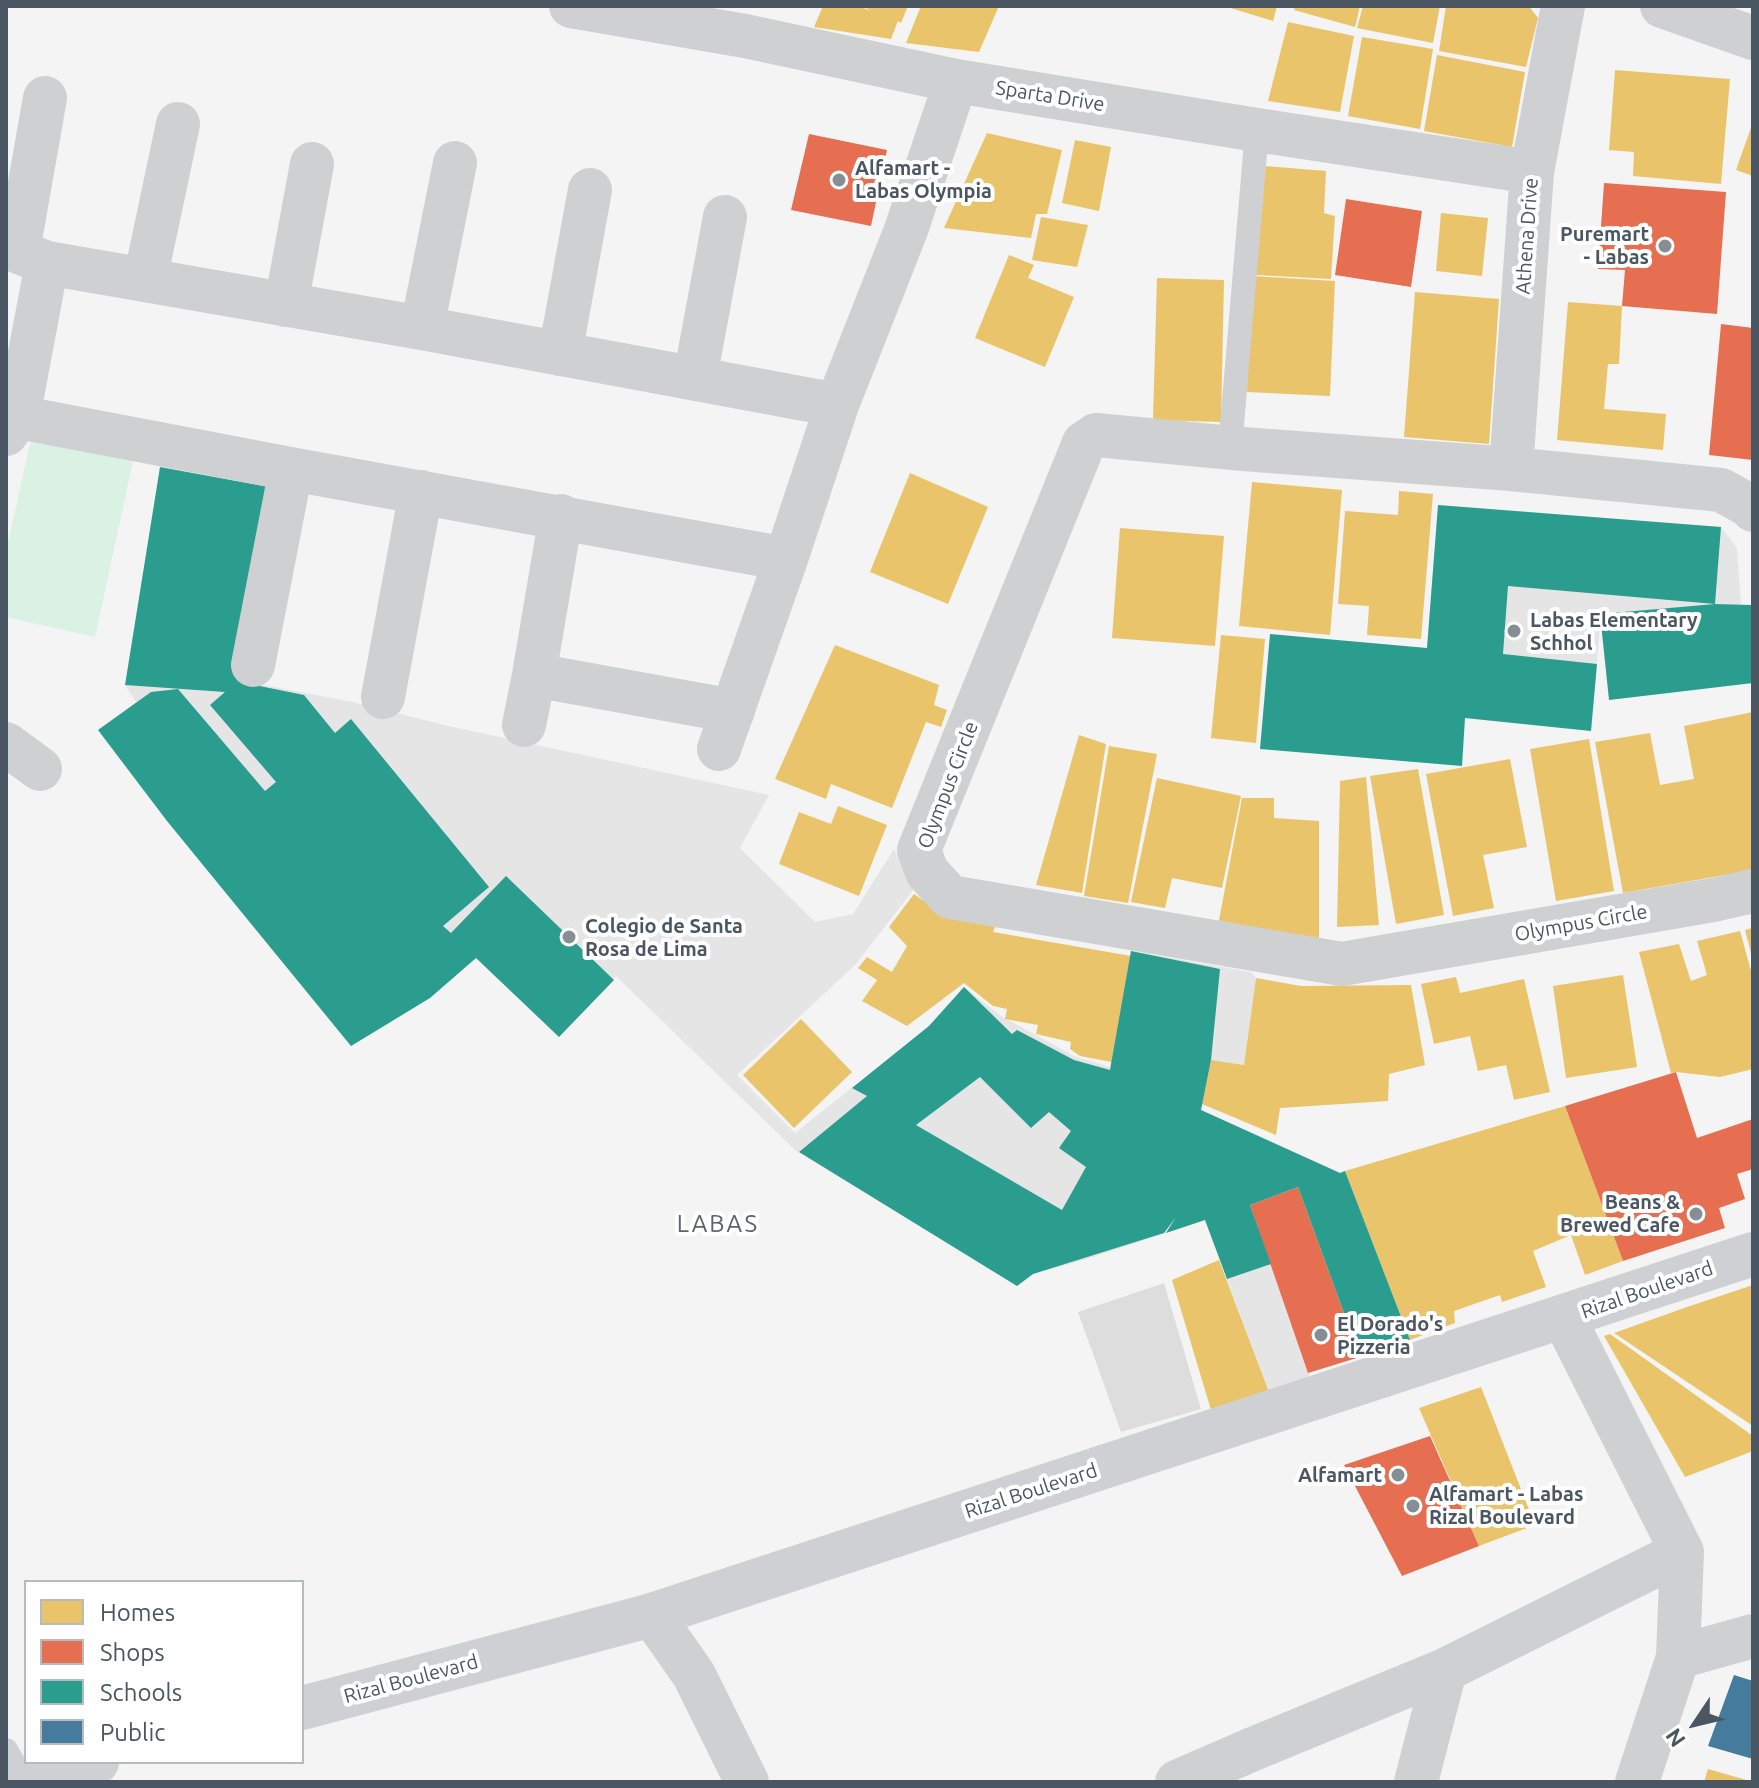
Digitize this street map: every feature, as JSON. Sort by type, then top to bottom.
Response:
[{"type":"main road","name":"Rizal Boulevard","points":[[304,1707],[652,1615],[1753,1254]]},
{"type":"main road","points":[[23,1782],[90,1764]]},
{"type":"street","name":"Sparta Drive","points":[[571,6],[752,21],[956,81],[1532,172]]},
{"type":"street","name":"Athena Drive","points":[[1511,469],[1532,172],[1563,6]]},
{"type":"street","points":[[1662,6],[1753,38]]},
{"type":"street","points":[[534,675],[726,730],[837,405],[906,230],[956,81]]},
{"type":"street","points":[[45,98],[24,254],[10,421],[561,516],[786,559]]},
{"type":"street","points":[[145,280],[178,124]]},
{"type":"street","points":[[422,328],[455,163]]},
{"type":"street","points":[[286,305],[312,164]]},
{"type":"street","points":[[560,354],[590,190]]},
{"type":"street","points":[[695,378],[725,217]]},
{"type":"street","points":[[24,254],[145,280],[837,405]]},
{"type":"street","name":"Olympus Circle","points":[[1753,510],[1721,490],[1511,469],[1096,435],[1084,443],[919,850],[927,872],[950,897],[1342,964],[1753,891]]},
{"type":"street","points":[[253,665],[291,469]]},
{"type":"street","points":[[383,697],[421,492]]},
{"type":"street","points":[[524,725],[561,516]]},
{"type":"street","points":[[1564,1318],[1682,1552],[1678,1657],[1637,1782]]},
{"type":"street","points":[[1177,1782],[1248,1765],[1682,1552]]},
{"type":"street","points":[[652,1615],[694,1675],[747,1782]]},
{"type":"street","points":[[1678,1657],[1753,1636]]},
{"type":"street","points":[[1416,1782],[1445,1670]]},
{"type":"lane","points":[[1230,448],[1257,130]]},
{"type":"lane","points":[[6,1750],[23,1782]]},
{"type":"shaded area","name":"Labas Elementary Schhol","points":[[1438,505],[1721,527],[1737,548],[1741,605],[1715,604],[1601,614],[1591,731],[1465,718],[1471,652],[1427,648]]},
{"type":"shaded area","name":"Colegio de Santa Rosa de Lima","points":[[243,681],[353,702],[444,725],[769,795],[740,848],[815,922],[853,914],[894,849],[914,889],[856,964],[737,1075],[795,1133],[929,1026],[964,987],[1001,1016],[1076,1057],[1110,1067],[1131,951],[1251,972],[1256,978],[1244,1065],[1211,1060],[1201,1110],[1338,1172],[1250,1205],[1311,1380],[1269,1392],[1205,1220],[1033,1274],[1017,1286],[795,1150],[616,976],[559,1037],[476,958],[430,998],[351,1046],[167,821],[98,730],[136,702],[125,685]]},
{"type":"green space","points":[[32,435],[134,457],[95,637],[6,617],[6,552]]},
{"type":"building: Homes","points":[[823,6],[859,6],[871,11],[863,6],[908,6],[891,39],[814,27]]},
{"type":"building: Homes","points":[[921,6],[999,6],[979,52],[906,43]]},
{"type":"building: Homes","points":[[1224,6],[1277,6],[1273,21]]},
{"type":"building: Homes","points":[[1295,6],[1360,6],[1355,27],[1294,10]]},
{"type":"building: Homes","points":[[1363,6],[1440,6],[1433,43],[1357,28]]},
{"type":"building: Homes","points":[[1446,6],[1529,6],[1538,18],[1526,67],[1439,51]]},
{"type":"building: Homes","points":[[1288,22],[1354,36],[1340,112],[1268,101]]},
{"type":"building: Homes","points":[[1362,37],[1433,49],[1420,129],[1348,116]]},
{"type":"building: Homes","points":[[1437,55],[1525,72],[1512,147],[1424,131]]},
{"type":"building: Homes","points":[[1615,70],[1730,79],[1721,184],[1633,176],[1634,152],[1609,150]]},
{"type":"building: Homes","points":[[1753,122],[1753,176],[1736,170]]},
{"type":"building: Homes","points":[[987,133],[1062,150],[1047,214],[1036,214],[1031,238],[944,228]]},
{"type":"building: Homes","points":[[1075,140],[1111,147],[1099,211],[1062,203]]},
{"type":"building: Homes","points":[[1265,166],[1326,171],[1324,213],[1335,216],[1331,279],[1256,275]]},
{"type":"building: Homes","points":[[1441,213],[1488,218],[1482,276],[1436,271]]},
{"type":"building: Homes","points":[[1041,217],[1088,225],[1077,267],[1032,260]]},
{"type":"building: Homes","points":[[1009,255],[1034,265],[1028,278],[1074,297],[1045,367],[975,338]]},
{"type":"building: Homes","points":[[1251,276],[1335,281],[1330,396],[1247,392]]},
{"type":"building: Homes","points":[[1157,278],[1224,280],[1221,422],[1153,420]]},
{"type":"building: Homes","points":[[1415,292],[1499,299],[1489,444],[1404,437]]},
{"type":"building: Homes","points":[[1568,302],[1622,306],[1619,364],[1608,364],[1604,409],[1666,414],[1663,450],[1557,440]]},
{"type":"building: Homes","points":[[910,473],[988,507],[948,604],[870,572]]},
{"type":"building: Homes","points":[[1252,482],[1342,490],[1330,635],[1239,626]]},
{"type":"building: Homes","points":[[1399,491],[1433,494],[1421,639],[1367,635],[1369,606],[1338,604],[1345,511],[1398,515]]},
{"type":"building: Homes","points":[[1120,528],[1224,536],[1215,646],[1112,638]]},
{"type":"building: Homes","points":[[1221,635],[1265,639],[1256,743],[1211,738]]},
{"type":"building: Homes","points":[[835,645],[939,685],[934,705],[947,710],[941,727],[926,722],[892,808],[831,784],[826,799],[775,779]]},
{"type":"building: Homes","points":[[1753,712],[1753,870],[1623,893],[1595,742],[1650,733],[1660,785],[1694,779],[1684,726]]},
{"type":"building: Homes","points":[[1079,735],[1106,744],[1082,893],[1036,885]]},
{"type":"building: Homes","points":[[1589,739],[1614,891],[1556,901],[1530,749]]},
{"type":"building: Homes","points":[[1109,746],[1157,754],[1128,903],[1084,896]]},
{"type":"building: Homes","points":[[1510,759],[1527,847],[1483,855],[1494,908],[1453,916],[1426,774]]},
{"type":"building: Homes","points":[[1418,769],[1444,915],[1396,924],[1370,776]]},
{"type":"building: Homes","points":[[1366,777],[1379,925],[1337,927],[1340,781]]},
{"type":"building: Homes","points":[[1157,778],[1241,796],[1222,888],[1172,878],[1165,908],[1131,902]]},
{"type":"building: Homes","points":[[1242,798],[1274,798],[1274,818],[1319,821],[1319,946],[1217,931]]},
{"type":"building: Homes","points":[[838,806],[887,825],[859,896],[779,864],[799,812],[831,824]]},
{"type":"building: Homes","points":[[914,894],[944,915],[995,927],[993,932],[1131,956],[1112,1062],[1080,1056],[1070,1049],[1071,1042],[1036,1034],[1038,1025],[1005,1019],[1007,1009],[993,1006],[964,983],[907,1026],[862,1001],[877,980],[858,968],[867,957],[892,972],[907,946],[889,927]]},
{"type":"building: Homes","points":[[1753,928],[1753,957],[1752,957],[1745,930]]},
{"type":"building: Homes","points":[[1740,931],[1753,978],[1753,1069],[1720,1077],[1671,1073],[1639,952],[1679,944],[1691,981],[1707,975],[1697,941]]},
{"type":"building: Homes","points":[[1623,975],[1637,1067],[1566,1078],[1553,986]]},
{"type":"building: Homes","points":[[1456,977],[1460,993],[1524,979],[1550,1092],[1514,1100],[1506,1065],[1478,1071],[1470,1036],[1434,1044],[1421,984]]},
{"type":"building: Homes","points":[[1256,978],[1301,986],[1411,985],[1425,1065],[1389,1074],[1388,1101],[1280,1108],[1276,1135],[1202,1104],[1211,1060],[1244,1065]]},
{"type":"building: Homes","points":[[801,1019],[852,1072],[794,1128],[743,1075]]},
{"type":"building: Homes","points":[[1565,1106],[1623,1261],[1585,1275],[1571,1235],[1533,1251],[1546,1287],[1502,1302],[1500,1295],[1454,1311],[1455,1323],[1410,1340],[1345,1171]]},
{"type":"building: Homes","points":[[1219,1260],[1269,1392],[1211,1410],[1172,1280]]},
{"type":"building: Homes","points":[[1753,1285],[1753,1426],[1614,1333],[1687,1307]]},
{"type":"building: Homes","points":[[1610,1334],[1753,1436],[1753,1451],[1685,1477],[1604,1336]]},
{"type":"building: Homes","points":[[1481,1387],[1535,1525],[1479,1546],[1419,1408]]},
{"type":"building: Homes","points":[[1708,1769],[1750,1781],[1750,1782],[1704,1782]]},
{"type":"building: Shops","name":"Alfamart - Labas Olympia","points":[[809,134],[887,150],[871,226],[791,210]]},
{"type":"building: Shops","points":[[1604,183],[1726,192],[1717,314],[1622,306],[1625,270],[1598,269]]},
{"type":"building: Shops","points":[[1346,199],[1422,211],[1411,287],[1335,275]]},
{"type":"building: Shops","points":[[1721,324],[1753,328],[1753,460],[1709,455]]},
{"type":"building: Shops","points":[[1676,1072],[1697,1138],[1753,1119],[1753,1169],[1737,1174],[1745,1199],[1719,1208],[1725,1228],[1623,1261],[1565,1106]]},
{"type":"building: Shops","points":[[1298,1187],[1360,1357],[1308,1373],[1250,1205]]},
{"type":"building: Shops","name":"Alfamart - Labas Rizal Boulevard","points":[[1430,1436],[1479,1546],[1402,1576],[1344,1465]]},
{"type":"building: Schools","points":[[160,467],[280,489],[240,682],[304,695],[335,733],[351,719],[489,887],[443,926],[451,933],[506,876],[614,980],[559,1037],[476,958],[430,998],[351,1046],[167,821],[98,730],[151,692],[178,689],[265,791],[276,782],[210,705],[225,692],[125,685]]},
{"type":"building: Schools","name":"Labas Elementary Schhol","points":[[1438,505],[1721,527],[1715,604],[1508,586],[1503,654],[1597,664],[1591,731],[1465,718],[1462,766],[1260,749],[1270,634],[1427,648]]},
{"type":"building: Schools","points":[[1715,604],[1751,605],[1753,683],[1609,700],[1600,614]]},
{"type":"building: Schools","points":[[1131,951],[1220,969],[1211,1060],[1201,1110],[1340,1173],[1345,1171],[1410,1340],[1360,1357],[1298,1187],[1250,1205],[1271,1264],[1227,1279],[1205,1220],[1166,1233],[1176,1217],[1164,1233],[1033,1274],[1017,1286],[799,1152],[867,1096],[852,1088],[929,1026],[964,987],[1012,1034],[1017,1030],[1074,1060],[1110,1070]],"holes":[[[980,1077],[1031,1128],[1049,1112],[1071,1131],[1059,1148],[1086,1167],[1062,1210],[916,1125]]]},
{"type":"building: Public","points":[[1734,1675],[1753,1681],[1753,1759],[1708,1746]]},
{"type":"building: Other","points":[[1164,1283],[1201,1409],[1121,1432],[1078,1312]]},
{"type":"place","name":"Alfamart - Labas Olympia","points":[[839,180]]},
{"type":"place","name":"Puremart - Labas","points":[[1665,246]]},
{"type":"place","name":"Labas Elementary Schhol","points":[[1514,631]]},
{"type":"place","name":"Colegio de Santa Rosa de Lima","points":[[569,937]]},
{"type":"place","name":"Beans & Brewed Cafe","points":[[1696,1214]]},
{"type":"place","name":"El Dorado's Pizzeria","points":[[1321,1335]]},
{"type":"place","name":"Alfamart","points":[[1398,1475]]},
{"type":"place","name":"Alfamart - Labas Rizal Boulevard","points":[[1413,1506]]},
{"type":"district","name":"LABAS","points":[[718,1224]]}]
